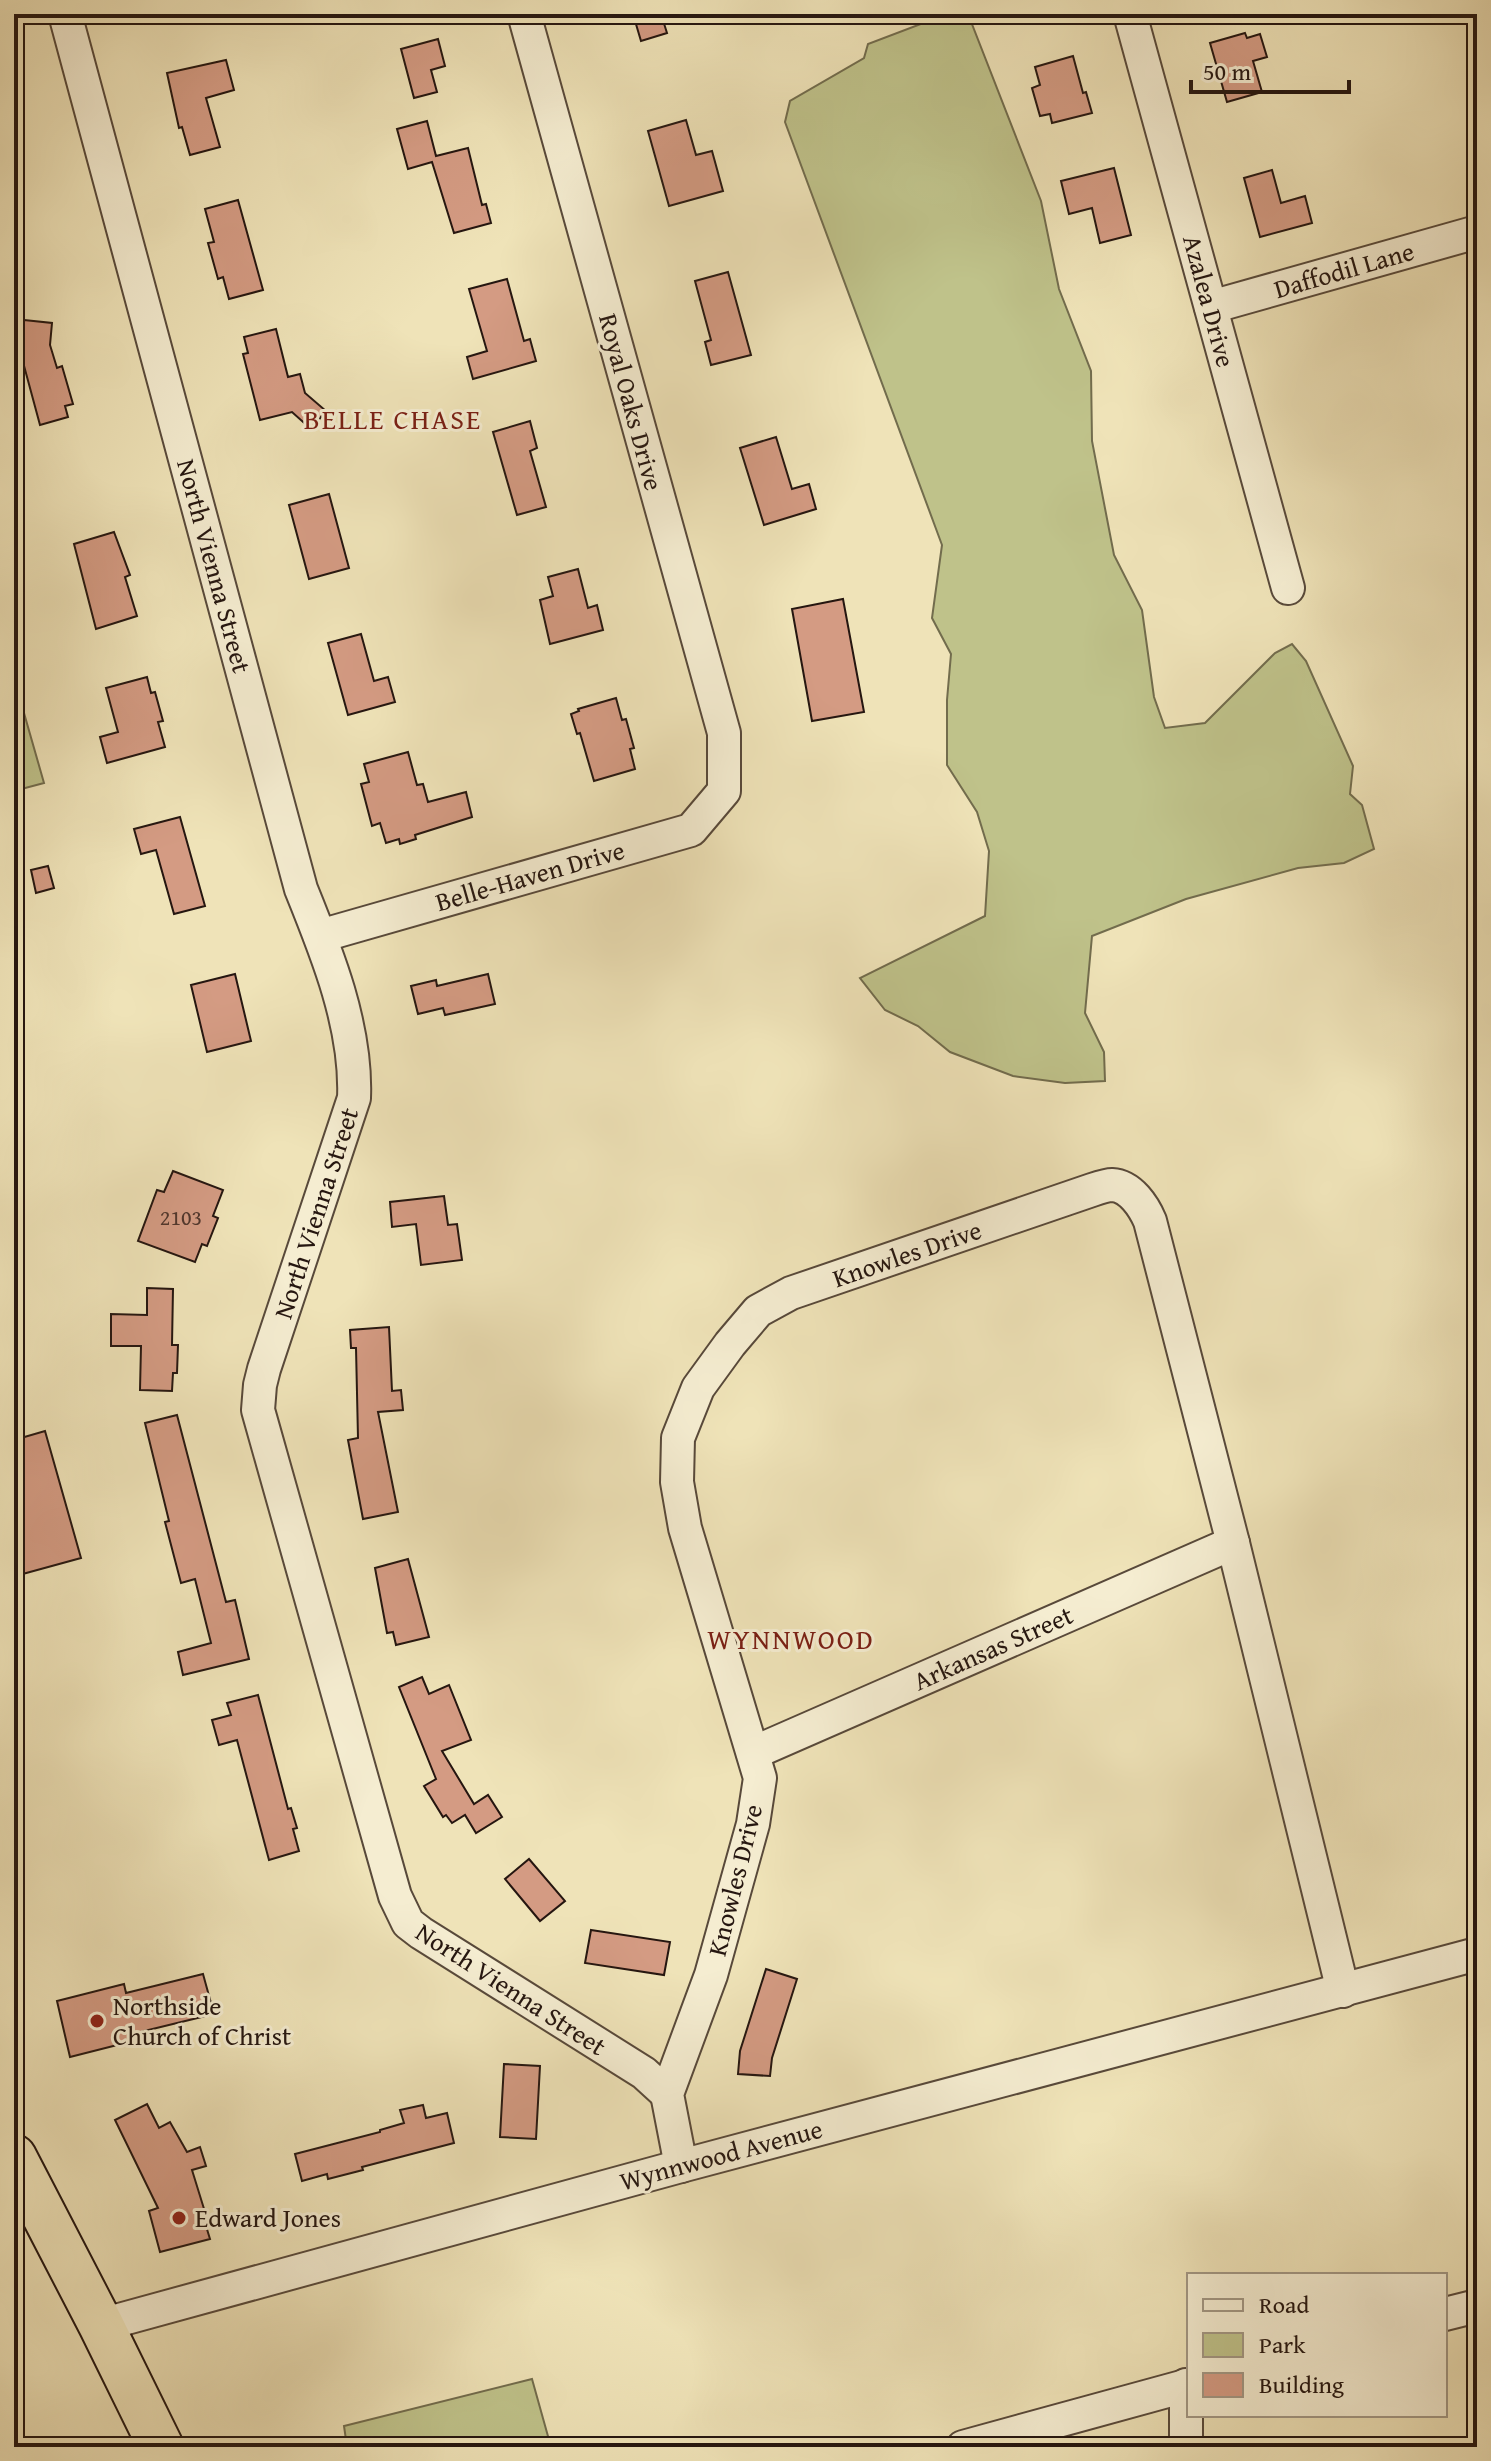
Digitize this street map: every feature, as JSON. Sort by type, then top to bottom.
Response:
[{"type":"highway","points":[[14,2157],[161,2447]]},
{"type":"street","name":"North Vienna Street","points":[[65,14],[301,889],[320,936],[349,1038],[354,1098],[264,1369],[258,1410],[395,1896],[408,1923],[421,1933],[644,2073],[667,2094]]},
{"type":"street","name":"Royal Oaks Drive","points":[[524,14],[724,733],[724,791]]},
{"type":"street","name":"Azalea Drive","points":[[1130,14],[1288,588]]},
{"type":"street","name":"Daffodil Lane","points":[[1211,307],[1477,232]]},
{"type":"street","name":"Belle-Haven Drive","points":[[320,936],[691,830],[724,791]]},
{"type":"street","name":"Knowles Drive","points":[[667,2094],[711,1975],[753,1824],[760,1778],[685,1528],[677,1482],[678,1438],[698,1388],[758,1311],[791,1293],[1113,1185],[1142,1203],[1150,1221],[1343,1991]]},
{"type":"street","name":"Arkansas Street","points":[[753,1753],[1233,1543]]},
{"type":"street","name":"Wynnwood Avenue","points":[[101,2325],[681,2166],[1477,1954]]},
{"type":"street","points":[[667,2094],[681,2166]]},
{"type":"street","points":[[1447,2314],[1477,2306]]},
{"type":"street","points":[[963,2447],[1187,2385],[1186,2447]]},
{"type":"green space","points":[[947,14],[968,14],[1041,201],[1059,289],[1091,371],[1092,441],[1114,555],[1142,610],[1154,697],[1165,728],[1205,723],[1275,653],[1292,644],[1306,661],[1353,766],[1350,794],[1362,805],[1374,849],[1344,863],[1298,868],[1186,899],[1092,936],[1085,1013],[1104,1052],[1105,1081],[1065,1083],[1013,1076],[950,1052],[918,1026],[885,1010],[860,978],[985,916],[989,851],[977,812],[947,765],[951,654],[932,618],[942,545],[785,122],[790,101],[864,58],[868,44]]},
{"type":"green space","points":[[14,678],[44,783],[14,791]]},
{"type":"green space","points":[[532,2379],[551,2447],[347,2447],[344,2426]]},
{"type":"building","points":[[633,14],[661,14],[667,33],[641,41]]},
{"type":"building","points":[[1245,33],[1247,38],[1260,34],[1267,57],[1253,61],[1262,92],[1227,102],[1210,43]]},
{"type":"building","points":[[438,39],[445,66],[431,70],[437,92],[414,98],[401,49]]},
{"type":"building","points":[[1073,56],[1092,113],[1052,123],[1050,114],[1040,116],[1032,88],[1040,85],[1035,67]]},
{"type":"building","points":[[226,60],[234,90],[206,98],[220,147],[190,155],[182,127],[179,128],[167,73]]},
{"type":"building","points":[[686,120],[696,155],[712,151],[723,191],[669,206],[648,131]]},
{"type":"building","points":[[427,121],[436,156],[468,148],[482,205],[486,204],[491,223],[454,233],[432,162],[408,169],[397,129]]},
{"type":"building","points":[[1114,168],[1131,235],[1100,243],[1092,208],[1069,214],[1061,181]]},
{"type":"building","points":[[1272,170],[1281,203],[1305,196],[1312,223],[1260,237],[1244,178]]},
{"type":"building","points":[[238,200],[263,290],[229,299],[223,277],[218,279],[208,243],[214,242],[205,209]]},
{"type":"building","points":[[728,272],[751,355],[711,365],[705,342],[711,340],[695,281]]},
{"type":"building","points":[[507,279],[524,341],[530,339],[536,361],[473,379],[467,357],[487,351],[469,289]]},
{"type":"building","points":[[24,320],[52,323],[50,345],[57,368],[62,366],[73,404],[65,406],[68,417],[40,425],[20,351]]},
{"type":"building","points":[[276,329],[288,377],[300,374],[305,393],[326,411],[311,429],[292,412],[260,420],[243,354],[248,353],[244,337]]},
{"type":"building","points":[[530,421],[537,448],[530,451],[546,507],[517,515],[493,432]]},
{"type":"building","points":[[776,437],[792,489],[809,484],[816,509],[764,525],[740,448]]},
{"type":"building","points":[[329,494],[349,568],[309,579],[289,505]]},
{"type":"building","points":[[114,532],[130,575],[125,577],[137,616],[96,629],[74,544]]},
{"type":"building","points":[[578,569],[588,608],[597,605],[603,630],[550,644],[540,600],[553,596],[548,577]]},
{"type":"building","points":[[843,599],[864,712],[812,721],[792,609]]},
{"type":"building","points":[[361,634],[374,681],[388,677],[395,702],[348,715],[328,643]]},
{"type":"building","points":[[147,677],[163,721],[158,722],[165,747],[107,763],[100,737],[118,732],[106,688]]},
{"type":"building","points":[[616,698],[634,748],[630,749],[635,769],[594,781],[571,714]]},
{"type":"building","points":[[408,752],[417,785],[423,784],[428,802],[466,792],[472,817],[415,835],[416,839],[400,844],[399,839],[386,843],[380,823],[372,826],[361,784],[369,782],[364,764]]},
{"type":"building","points":[[180,817],[205,906],[174,914],[156,850],[141,854],[134,829]]},
{"type":"building","points":[[48,866],[54,888],[36,893],[31,870]]},
{"type":"building","points":[[235,974],[251,1041],[207,1052],[191,985]]},
{"type":"building","points":[[488,974],[495,1004],[445,1015],[443,1008],[418,1014],[411,986],[436,980],[437,986]]},
{"type":"building","points":[[173,1171],[223,1190],[213,1216],[218,1218],[207,1246],[202,1244],[195,1262],[138,1241],[157,1190],[164,1192]]},
{"type":"building","points":[[444,1196],[448,1225],[457,1224],[462,1260],[421,1265],[416,1224],[392,1227],[390,1202]]},
{"type":"building","points":[[147,1288],[173,1289],[172,1345],[178,1345],[177,1373],[173,1373],[172,1391],[140,1390],[141,1346],[111,1346],[111,1314],[147,1315]]},
{"type":"building","points":[[389,1327],[392,1391],[401,1390],[403,1410],[378,1412],[398,1512],[363,1519],[348,1440],[358,1438],[356,1348],[351,1348],[350,1330]]},
{"type":"building","points":[[177,1415],[226,1602],[235,1600],[249,1659],[183,1675],[178,1652],[211,1643],[195,1579],[181,1583],[145,1423]]},
{"type":"building","points":[[45,1431],[81,1558],[19,1575],[14,1558],[14,1440]]},
{"type":"building","points":[[408,1559],[429,1637],[396,1645],[393,1632],[387,1633],[375,1568]]},
{"type":"building","points":[[422,1677],[429,1694],[449,1685],[471,1740],[442,1751],[474,1804],[488,1795],[502,1817],[476,1833],[465,1815],[452,1823],[446,1815],[443,1817],[424,1786],[436,1779],[399,1687]]},
{"type":"building","points":[[258,1695],[288,1809],[291,1808],[297,1828],[293,1829],[299,1851],[269,1860],[237,1740],[219,1745],[212,1720],[231,1715],[227,1703]]},
{"type":"building","points":[[529,1859],[565,1901],[540,1921],[505,1879]]},
{"type":"building","points":[[591,1930],[670,1942],[664,1975],[585,1963]]},
{"type":"building","points":[[766,1969],[797,1979],[772,2058],[770,2076],[738,2074],[740,2051]]},
{"type":"building","points":[[203,1974],[214,2014],[136,2033],[137,2040],[70,2057],[57,2001],[124,1984],[126,1993]]},
{"type":"building","points":[[504,2064],[540,2066],[536,2139],[500,2137]]},
{"type":"building","points":[[147,2104],[159,2128],[170,2122],[187,2152],[200,2147],[206,2166],[192,2170],[209,2225],[206,2226],[210,2239],[160,2252],[149,2211],[158,2208],[115,2120]]},
{"type":"building","points":[[423,2105],[426,2118],[447,2113],[454,2143],[328,2179],[327,2174],[302,2181],[295,2154],[404,2123],[400,2110]]},
{"type":"place","name":"Northside Church of Christ","points":[[97,2021]]},
{"type":"place","name":"Edward Jones","points":[[179,2218]]},
{"type":"district","name":"BELLE CHASE","points":[[393,419]]},
{"type":"district","name":"WYNNWOOD","points":[[791,1639]]}]
